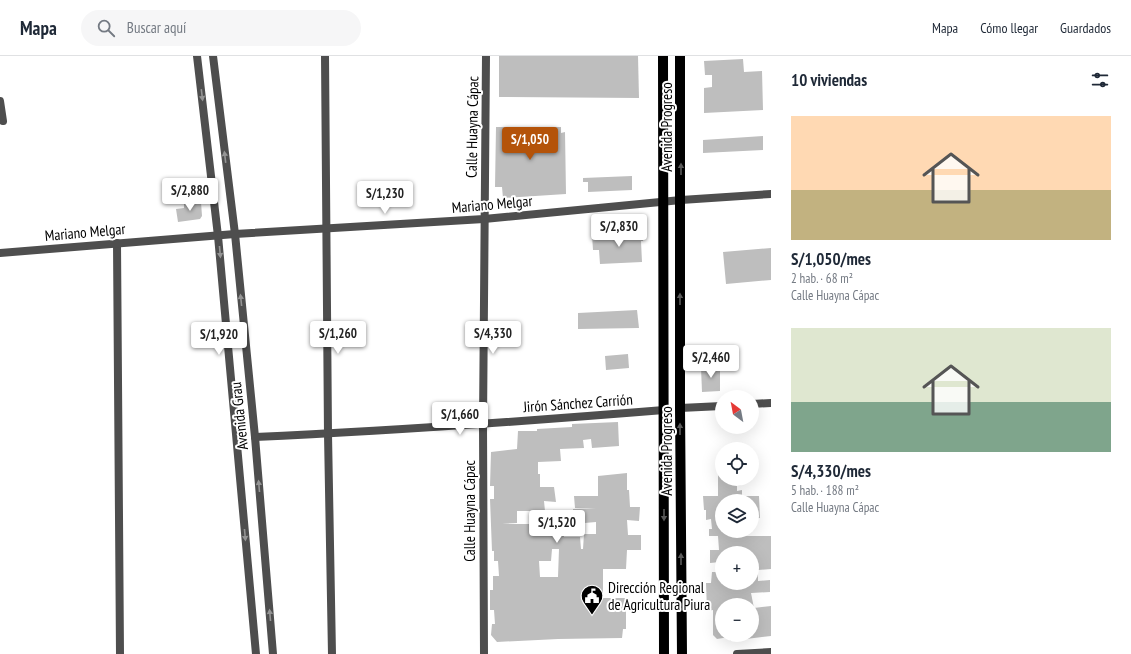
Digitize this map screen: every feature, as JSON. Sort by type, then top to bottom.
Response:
[{"type":"main road","name":"Avenida Progreso","points":[[663,56],[664,654]]},
{"type":"main road","name":"Avenida Progreso","points":[[680,56],[682,654]]},
{"type":"street","name":"Avenida Grau","points":[[197,56],[218,236],[256,654]]},
{"type":"street","name":"Avenida Grau","points":[[213,56],[235,234],[255,437],[273,654]]},
{"type":"street","points":[[325,56],[328,434],[332,654]]},
{"type":"street","name":"Calle Huayna Cápac","points":[[484,654],[483,424],[486,56]]},
{"type":"street","points":[[0,101],[3,121]]},
{"type":"street","name":"Mariano Melgar","points":[[0,253],[235,234],[484,219],[664,201],[771,194]]},
{"type":"street","points":[[117,243],[120,654]]},
{"type":"street","points":[[759,404],[771,403]]},
{"type":"street","points":[[680,408],[715,406]]},
{"type":"street","name":"Jirón Sánchez Carrión","points":[[255,437],[483,424],[664,410]]},
{"type":"street","points":[[738,654],[771,652]]},
{"type":"building","points":[[499,56],[638,56],[639,98],[499,97]]},
{"type":"building","points":[[743,59],[744,72],[762,71],[763,110],[704,113],[704,88],[712,87],[712,75],[705,75],[704,61]]},
{"type":"building","points":[[496,127],[561,127],[561,133],[565,132],[566,194],[503,198],[502,187],[495,187]]},
{"type":"building","points":[[763,136],[763,150],[703,153],[703,140]]},
{"type":"building","points":[[632,176],[632,190],[588,192],[588,182],[583,182],[583,178]]},
{"type":"building","points":[[201,202],[202,216],[200,219],[178,222],[176,209],[184,208],[184,204]]},
{"type":"building","points":[[643,233],[643,241],[641,241],[642,262],[600,264],[599,250],[593,250],[592,235]]},
{"type":"building","points":[[771,248],[771,280],[726,284],[723,252]]},
{"type":"building","points":[[637,310],[639,328],[578,329],[578,313]]},
{"type":"building","points":[[628,354],[629,368],[606,370],[605,356]]},
{"type":"building","points":[[701,367],[720,367],[720,390],[702,392]]},
{"type":"building","points":[[618,422],[619,446],[592,448],[591,439],[583,440],[584,448],[560,449],[561,461],[538,462],[540,487],[554,487],[556,502],[544,501],[545,511],[517,511],[517,523],[502,524],[563,524],[564,537],[580,537],[581,549],[583,549],[584,534],[596,534],[596,522],[573,524],[573,509],[596,508],[575,508],[574,496],[598,496],[598,476],[627,473],[627,490],[629,490],[630,507],[640,507],[639,521],[627,520],[628,535],[641,535],[641,550],[627,550],[626,569],[603,569],[603,598],[626,598],[626,629],[623,629],[622,638],[497,642],[491,635],[492,624],[495,624],[494,610],[490,610],[490,590],[493,590],[493,576],[499,576],[498,561],[494,561],[494,551],[492,551],[490,499],[494,499],[494,486],[490,486],[491,452],[517,449],[518,431],[537,431],[537,429],[572,427],[572,424]],"holes":[[[552,549],[559,549],[558,577],[540,577],[539,561],[551,561]]]},
{"type":"building","points":[[718,486],[737,486],[737,491],[742,490],[742,494],[718,494]]},
{"type":"building","points":[[703,496],[715,496],[715,536],[709,536],[709,529],[712,529],[711,519],[706,520],[706,510],[704,510]]},
{"type":"building","points":[[759,496],[760,518],[759,518]]},
{"type":"building","points":[[759,536],[771,536],[771,569],[759,570],[759,546],[719,546],[718,538],[759,538]]},
{"type":"building","points":[[710,550],[715,550],[715,562],[710,563]]},
{"type":"building","points":[[712,572],[715,572],[715,590],[759,590],[759,581],[770,580],[770,592],[751,593],[752,598],[715,598],[715,637],[713,635],[713,610],[707,611],[706,583],[711,583]]},
{"type":"building","points":[[771,606],[771,636],[759,637],[759,607]]},
{"type":"place","name":"Dirección Regional de Agricultura Piura","points":[[592,616]]}]
